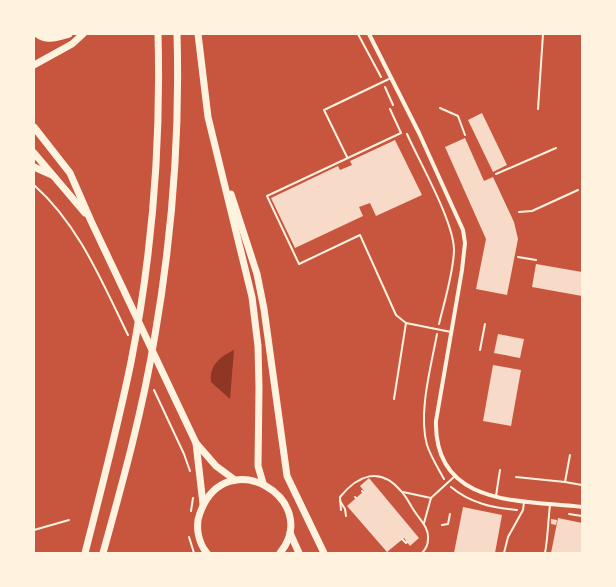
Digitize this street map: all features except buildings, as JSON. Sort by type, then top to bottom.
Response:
[{"type":"highway","points":[[39,36],[53,39],[69,34]]},
{"type":"highway","points":[[34,65],[72,44],[83,34]]},
{"type":"highway","points":[[85,553],[129,369],[145,274],[153,194],[157,115],[158,34]]},
{"type":"highway","points":[[103,553],[136,426],[155,336],[164,274],[175,159],[177,34]]},
{"type":"highway","points":[[198,34],[208,117],[252,297],[258,346],[260,388],[258,466],[263,483]]},
{"type":"highway","points":[[34,127],[70,173],[91,221],[183,413],[196,443],[203,504]]},
{"type":"highway","points":[[34,154],[56,177],[91,221]]},
{"type":"highway","points":[[219,163],[235,205],[257,274],[270,345],[273,386],[287,476],[324,553]]},
{"type":"highway","points":[[34,167],[56,177]]},
{"type":"highway","points":[[196,443],[216,466],[235,480]]},
{"type":"highway","points":[[207,553],[200,540],[198,528],[199,515],[203,504],[216,488],[235,480],[244,479],[263,483],[275,492],[284,503],[289,518],[290,533],[298,553]]},
{"type":"highway","points":[[280,553],[284,548],[290,533]]},
{"type":"street","points":[[369,34],[441,180],[462,230],[464,254],[440,392],[436,431],[444,460],[462,483],[477,492],[495,497],[582,507]]},
{"type":"lane","points":[[538,109],[543,34]]},
{"type":"lane","points":[[347,158],[324,110],[391,78]]},
{"type":"lane","points":[[440,108],[458,116],[465,135]]},
{"type":"lane","points":[[390,109],[401,133],[267,196],[299,264],[360,235],[396,315],[406,324],[451,332]]},
{"type":"lane","points":[[394,399],[406,324]]},
{"type":"lane","points":[[480,350],[486,324]]},
{"type":"lane","points":[[495,497],[500,470]]},
{"type":"lane","points":[[341,510],[339,500],[346,490],[368,475],[380,476],[392,482],[402,491],[424,524],[428,539],[427,548],[422,553]]},
{"type":"lane","points":[[424,524],[431,498],[456,475]]},
{"type":"lane","points":[[402,491],[431,498]]},
{"type":"lane","points":[[339,500],[345,509],[346,516]]},
{"type":"lane","points":[[504,553],[508,537],[523,510],[524,501]]},
{"type":"lane","points":[[545,553],[548,538],[547,526],[550,504]]},
{"type":"path","points":[[358,34],[395,108]]},
{"type":"path","points":[[405,129],[447,221],[452,237],[453,259],[442,311]]},
{"type":"path","points":[[496,174],[556,148]]},
{"type":"path","points":[[34,185],[61,212],[77,235],[130,340]]},
{"type":"path","points":[[519,212],[532,212],[578,190]]},
{"type":"path","points":[[518,257],[536,260]]},
{"type":"path","points":[[434,349],[426,397],[424,426],[428,446],[447,483],[467,498],[480,504],[503,509],[523,510]]},
{"type":"path","points":[[154,389],[178,439],[191,473]]},
{"type":"path","points":[[565,482],[570,455]]},
{"type":"path","points":[[516,477],[582,484]]},
{"type":"path","points":[[191,514],[194,493]]},
{"type":"path","points":[[567,513],[582,516]]},
{"type":"path","points":[[442,525],[448,524],[450,514]]},
{"type":"path","points":[[34,530],[69,520]]},
{"type":"path","points":[[189,533],[194,553]]},
{"type":"path","points":[[402,539],[406,543],[407,542]]},
{"type":"shaded area","points":[[234,350],[230,399],[211,382],[211,376],[216,362]]}]
